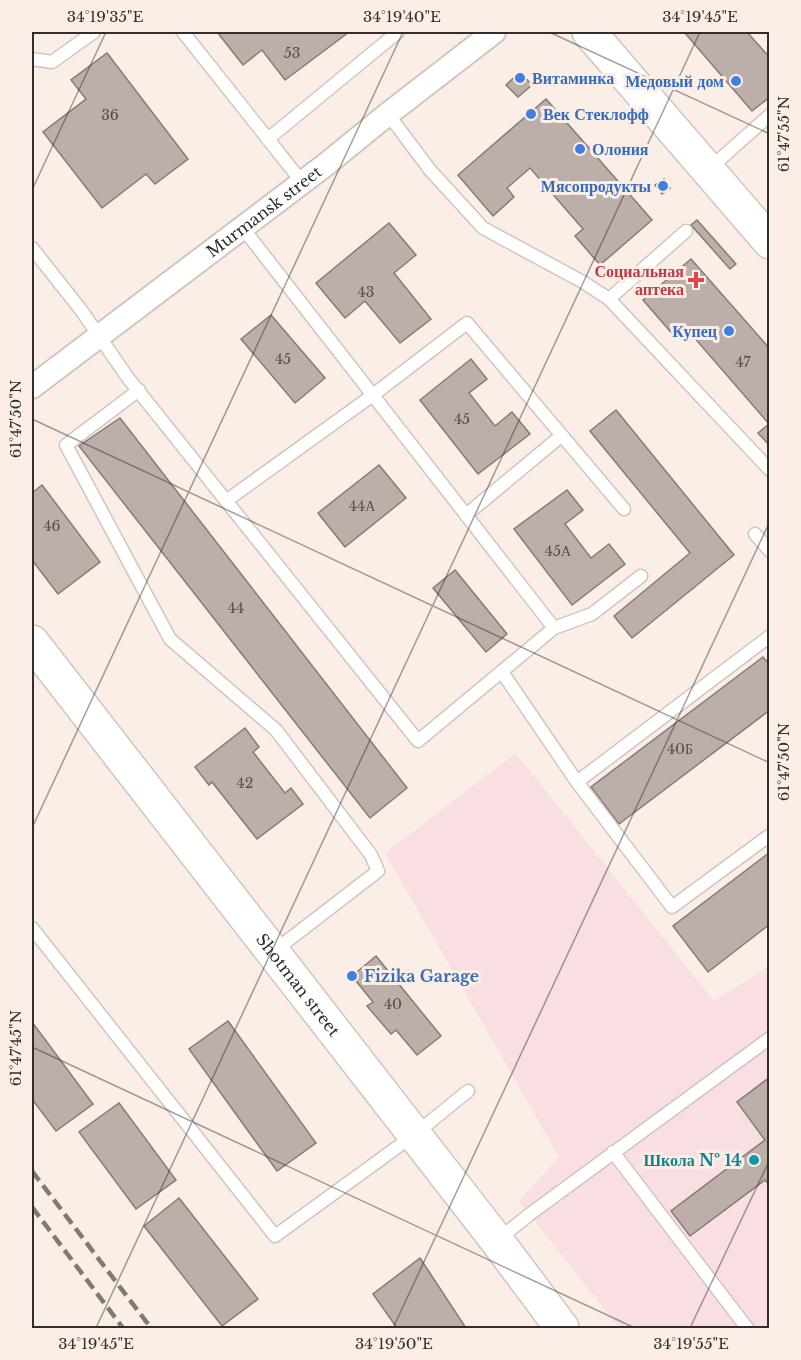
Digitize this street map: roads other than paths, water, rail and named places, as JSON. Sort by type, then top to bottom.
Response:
[{"type":"main road","points":[[589,32],[770,242]]},
{"type":"main road","name":"Shotman street","points":[[32,642],[497,1241],[562,1329]]},
{"type":"street","name":"Murmansk street","points":[[32,387],[99,338],[494,32]]},
{"type":"lane","points":[[32,59],[52,62],[94,32]]},
{"type":"lane","points":[[183,32],[302,182]]},
{"type":"lane","points":[[268,139],[398,32]]},
{"type":"lane","points":[[388,114],[430,171],[483,228],[609,299],[770,471]]},
{"type":"lane","points":[[708,170],[770,115]]},
{"type":"lane","points":[[242,227],[554,628]]},
{"type":"lane","points":[[609,299],[686,231]]},
{"type":"lane","points":[[32,248],[81,310],[99,338],[139,390],[418,741],[554,628],[592,614],[641,576]]},
{"type":"lane","points":[[226,501],[373,395],[467,323],[624,509]]},
{"type":"lane","points":[[139,390],[66,445],[170,639],[276,730],[371,855],[378,872],[273,952]]},
{"type":"lane","points":[[466,515],[561,436]]},
{"type":"lane","points":[[755,534],[770,551]]},
{"type":"lane","points":[[577,782],[770,636]]},
{"type":"lane","points":[[502,672],[577,782],[672,906],[770,835]]},
{"type":"lane","points":[[32,928],[275,1236],[414,1135],[468,1092]]},
{"type":"lane","points":[[497,1241],[770,1038]]},
{"type":"lane","points":[[614,1152],[747,1329]]},
{"type":"railway","points":[[32,1171],[151,1328]]},
{"type":"railway","points":[[32,1207],[123,1328]]},
{"type":"place","name":"Витаминка","points":[[520,78]]},
{"type":"place","name":"Медовый дом","points":[[736,81]]},
{"type":"place","name":"Век Стеклофф","points":[[531,114]]},
{"type":"place","name":"Олония","points":[[580,149]]},
{"type":"place","name":"Мясопродукты","points":[[663,186]]},
{"type":"place","name":"Социальная аптека","points":[[696,280]]},
{"type":"place","name":"Купец","points":[[729,331]]},
{"type":"place","name":"Fizika Garage","points":[[352,976]]},
{"type":"place","name":"Школа № 14","points":[[754,1160]]}]
